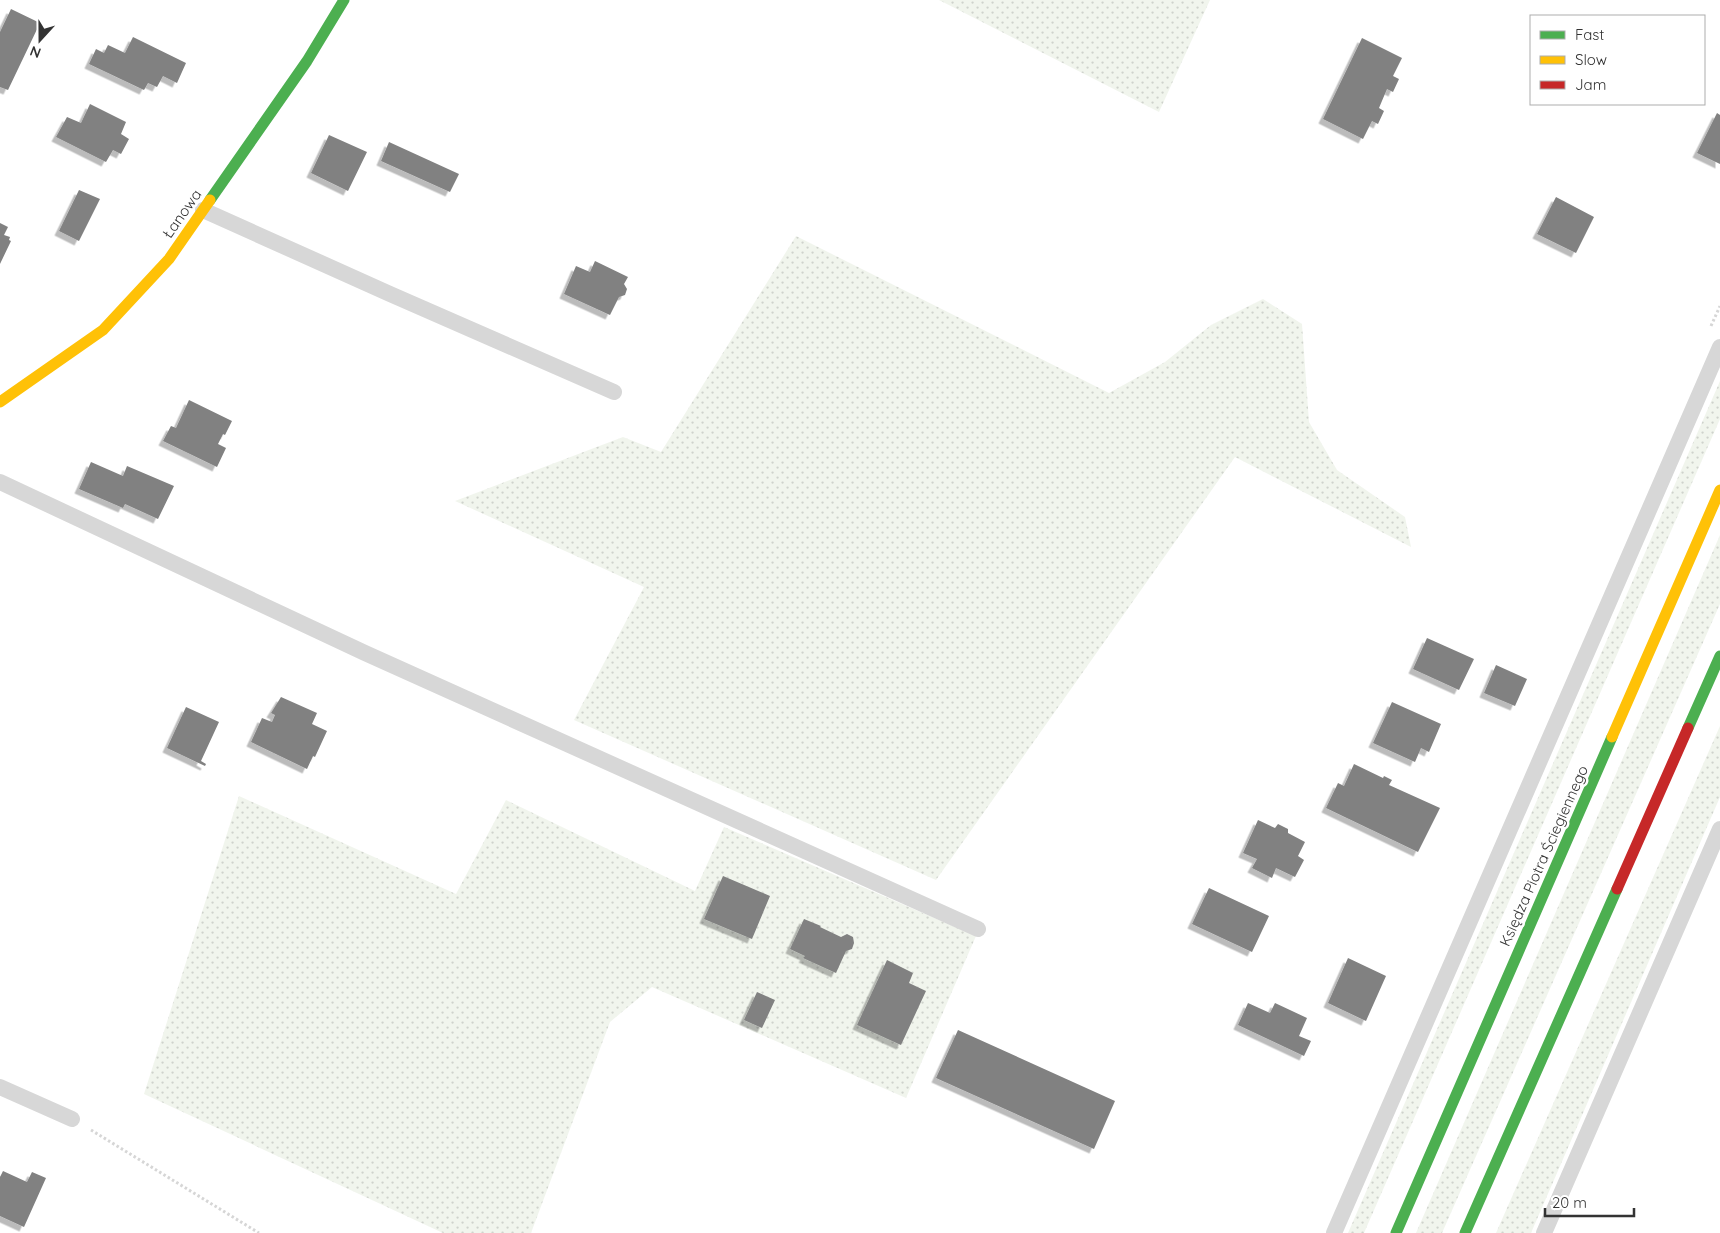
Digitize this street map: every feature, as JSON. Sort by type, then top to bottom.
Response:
[{"type":"main road","name":"Łanowa","points":[[0,402],[103,330],[169,259],[307,61],[344,0]]},
{"type":"main road","name":"Księdza Piotra Ściegiennego","points":[[1396,1233],[1720,490]]},
{"type":"main road","points":[[1465,1233],[1720,656]]},
{"type":"lane","points":[[203,210],[614,392]]},
{"type":"lane","points":[[1334,1233],[1720,347]]},
{"type":"lane","points":[[0,482],[365,653],[978,929]]},
{"type":"lane","points":[[1544,1233],[1720,829]]},
{"type":"lane","points":[[0,1087],[72,1119]]},
{"type":"path","points":[[72,1119],[259,1233]]},
{"type":"shaded area","points":[[939,0],[1210,0],[1159,112]]},
{"type":"shaded area","points":[[796,236],[1109,393],[1165,362],[1211,325],[1263,299],[1302,324],[1309,422],[1337,470],[1405,517],[1411,547],[1235,457],[936,880],[574,720],[644,587],[455,501],[623,437],[661,452]]},
{"type":"shaded area","points":[[1720,381],[1720,419],[1364,1233],[1348,1233]]},
{"type":"shaded area","points":[[1720,535],[1720,604],[1442,1233],[1416,1233]]},
{"type":"shaded area","points":[[1720,726],[1720,797],[1531,1233],[1496,1233]]},
{"type":"shaded area","points":[[239,796],[456,894],[506,800],[695,891],[724,827],[976,936],[906,1098],[652,987],[610,1022],[531,1233],[443,1233],[144,1094]]},
{"type":"building","points":[[11,9],[40,23],[8,90],[0,87],[0,32]]},
{"type":"building","points":[[133,37],[186,63],[177,83],[163,76],[157,87],[148,83],[144,90],[89,64],[96,49],[104,53],[108,45],[125,53]]},
{"type":"building","points":[[1362,38],[1402,58],[1393,76],[1399,79],[1393,92],[1387,89],[1379,108],[1384,111],[1378,124],[1372,121],[1363,139],[1323,119]]},
{"type":"building","points":[[90,104],[126,122],[121,134],[129,139],[121,154],[113,150],[106,162],[56,137],[67,117],[81,123]]},
{"type":"building","points":[[1717,113],[1720,115],[1720,164],[1697,153]]},
{"type":"building","points":[[329,135],[367,152],[348,191],[311,173]]},
{"type":"building","points":[[389,142],[459,174],[450,192],[381,161]]},
{"type":"building","points":[[79,190],[100,199],[79,241],[59,231]]},
{"type":"building","points":[[1556,197],[1594,217],[1576,253],[1537,234]]},
{"type":"building","points":[[0,223],[8,227],[4,235],[10,237],[9,240],[11,241],[0,264]]},
{"type":"building","points":[[595,261],[628,277],[624,284],[627,289],[625,295],[619,297],[610,315],[564,294],[576,266],[590,272]]},
{"type":"building","points":[[189,400],[232,421],[218,444],[226,448],[217,467],[163,441],[171,426],[176,428]]},
{"type":"building","points":[[91,462],[123,476],[127,466],[174,486],[158,519],[125,504],[123,508],[79,489]]},
{"type":"building","points":[[1427,638],[1474,659],[1459,690],[1413,669]]},
{"type":"building","points":[[1496,665],[1527,679],[1515,706],[1484,693]]},
{"type":"building","points":[[281,697],[317,713],[312,724],[327,731],[307,769],[251,742],[262,718],[272,722],[275,715],[271,713]]},
{"type":"building","points":[[1392,702],[1441,724],[1429,752],[1421,748],[1415,762],[1373,743]]},
{"type":"building","points":[[186,707],[219,722],[201,761],[206,764],[205,766],[167,748]]},
{"type":"building","points":[[1354,764],[1383,778],[1384,776],[1392,780],[1389,785],[1440,808],[1418,852],[1326,808],[1338,783],[1344,786]]},
{"type":"building","points":[[1258,820],[1275,828],[1278,824],[1288,829],[1288,833],[1305,842],[1298,856],[1304,860],[1295,877],[1276,868],[1272,878],[1252,868],[1257,859],[1243,853]]},
{"type":"building","points":[[723,876],[770,896],[752,939],[704,919]]},
{"type":"building","points":[[1209,888],[1269,916],[1252,952],[1192,924]]},
{"type":"building","points":[[804,919],[841,937],[847,934],[853,937],[852,949],[846,951],[836,973],[803,958],[805,956],[790,949]]},
{"type":"building","points":[[1348,958],[1386,976],[1366,1021],[1328,1003]]},
{"type":"building","points":[[887,960],[913,973],[909,983],[926,991],[901,1045],[857,1025]]},
{"type":"building","points":[[757,992],[775,1000],[762,1028],[744,1020]]},
{"type":"building","points":[[1248,1003],[1270,1013],[1275,1003],[1307,1018],[1299,1036],[1311,1041],[1304,1056],[1238,1025]]},
{"type":"building","points":[[958,1030],[1115,1101],[1094,1149],[936,1078]]},
{"type":"building","points":[[3,1171],[27,1182],[32,1172],[46,1178],[24,1227],[0,1216],[0,1177]]},
{"type":"traffic: fast","points":[[210,200],[307,61],[344,0]]},
{"type":"traffic: fast","points":[[1688,728],[1720,656]]},
{"type":"traffic: fast","points":[[1396,1233],[1612,737]]},
{"type":"traffic: fast","points":[[1465,1233],[1617,889]]},
{"type":"traffic: slow","points":[[0,402],[103,330],[169,259],[210,200]]},
{"type":"traffic: slow","points":[[1612,737],[1720,490]]},
{"type":"traffic: jam","points":[[1617,889],[1688,728]]}]
